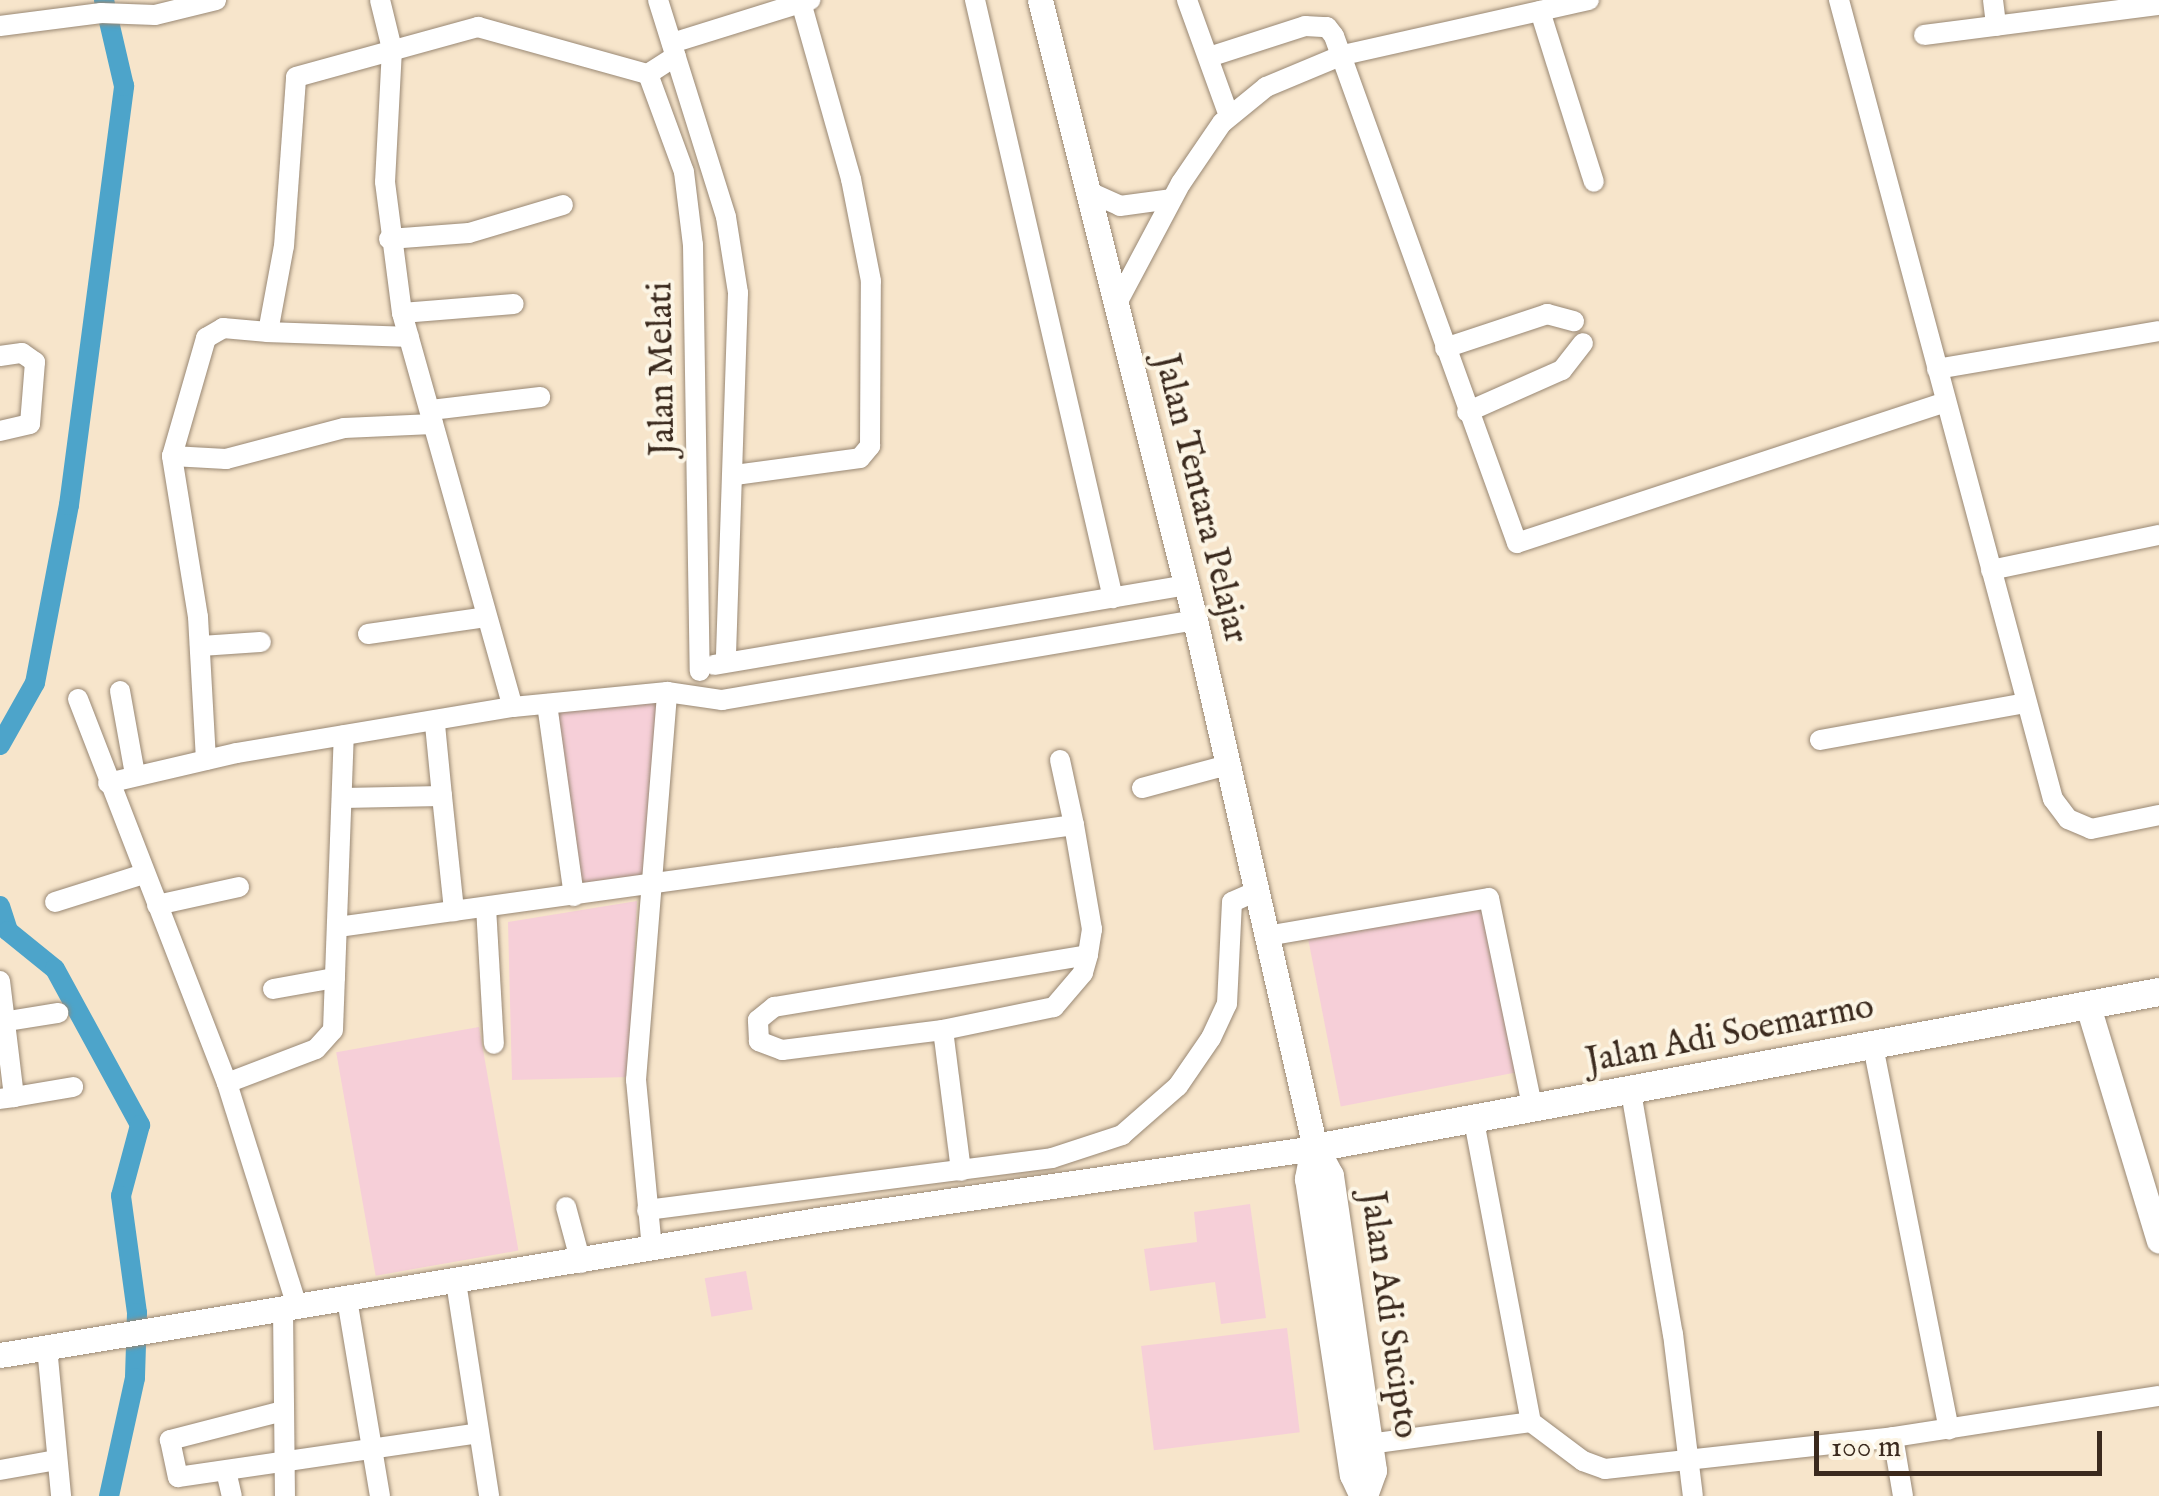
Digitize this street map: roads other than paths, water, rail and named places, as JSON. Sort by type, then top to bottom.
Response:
[{"type":"highway","name":"Jalan Adi Soemarmo","points":[[1315,1148],[1474,1122],[2159,992]]},
{"type":"highway","name":"Jalan Adi Sucipto","points":[[1315,1148],[1330,1176],[1373,1472],[1364,1496],[1354,1475],[1312,1198],[1315,1148]]},
{"type":"main road","name":"Jalan Tentara Pelajar","points":[[1040,0],[1195,620],[1287,1016]]},
{"type":"main road","points":[[2088,1006],[2159,1241]]},
{"type":"main road","name":"Jalan Adi Sucipto","points":[[1287,1016],[1315,1148]]},
{"type":"main road","points":[[0,1355],[652,1249],[1315,1148]]},
{"type":"street","points":[[0,26],[112,14],[155,16],[216,0]]},
{"type":"street","points":[[380,0],[392,49],[389,239],[402,313],[513,707]]},
{"type":"street","points":[[658,0],[733,253],[735,475],[726,660]]},
{"type":"street","points":[[975,0],[1113,598]]},
{"type":"street","points":[[1188,0],[1229,116]]},
{"type":"street","points":[[1116,305],[1172,199],[1229,116],[1266,87],[1343,55],[1588,0]]},
{"type":"street","points":[[1839,0],[2053,799],[2068,820],[2091,828],[2159,815]]},
{"type":"street","points":[[1993,0],[1996,26]]},
{"type":"street","points":[[268,332],[292,180],[293,82],[392,49],[478,27],[648,74],[674,49],[758,8],[806,1],[851,179],[871,281],[870,446],[860,458],[735,475]]},
{"type":"street","points":[[1924,35],[2146,4]]},
{"type":"street","points":[[1553,5],[1594,182]]},
{"type":"street","points":[[1209,58],[1318,25],[1334,36],[1516,543],[1945,402]]},
{"type":"street","name":"Jalan Melati","points":[[648,74],[684,172],[694,245],[700,671]]},
{"type":"street","points":[[1087,191],[1120,206],[1172,199]]},
{"type":"street","points":[[389,239],[469,234],[563,205]]},
{"type":"street","points":[[402,313],[514,304]]},
{"type":"street","points":[[1444,348],[1546,314],[1574,321]]},
{"type":"street","points":[[206,760],[200,646],[172,456],[206,338],[223,328],[409,337]]},
{"type":"street","points":[[1937,370],[2159,330]]},
{"type":"street","points":[[1467,412],[1562,370],[1583,343]]},
{"type":"street","points":[[0,356],[31,355],[34,380],[30,424],[0,431]]},
{"type":"street","points":[[172,456],[226,460],[344,428],[540,397]]},
{"type":"street","points":[[1991,570],[2159,535]]},
{"type":"street","points":[[652,1249],[636,1080],[651,886],[676,692],[700,671],[726,660],[1185,585]]},
{"type":"street","points":[[368,634],[486,617]]},
{"type":"street","points":[[108,783],[206,760],[344,735],[435,724],[513,707],[676,692],[722,700],[1195,620]]},
{"type":"street","points":[[200,646],[261,642]]},
{"type":"street","points":[[120,690],[135,774]]},
{"type":"street","points":[[78,699],[228,1083],[290,1307],[280,1459],[285,1496]]},
{"type":"street","points":[[1820,740],[2026,703]]},
{"type":"street","points":[[547,704],[574,896]]},
{"type":"street","points":[[435,724],[454,911]]},
{"type":"street","points":[[228,1083],[326,1041],[336,978],[344,735]]},
{"type":"street","points":[[1060,760],[1092,929],[1088,955],[1083,974],[1046,1012],[944,1030],[782,1050],[764,1048],[757,1030],[764,1012],[774,1008],[1088,955]]},
{"type":"street","points":[[1142,788],[1228,765]]},
{"type":"street","points":[[344,798],[442,796]]},
{"type":"street","points":[[338,927],[1074,825]]},
{"type":"street","points":[[55,902],[144,874]]},
{"type":"street","points":[[157,905],[240,887]]},
{"type":"street","points":[[647,1210],[961,1172],[1074,1153],[1138,1124],[1178,1086],[1211,1038],[1227,1004],[1232,902],[1257,891]]},
{"type":"street","points":[[1268,936],[1489,898],[1533,1110]]},
{"type":"street","points":[[486,907],[494,1044]]},
{"type":"street","points":[[273,989],[336,978]]},
{"type":"street","points":[[0,981],[8,1021],[7,1098],[73,1087]]},
{"type":"street","points":[[8,1021],[58,1013]]},
{"type":"street","points":[[944,1030],[961,1172]]},
{"type":"street","points":[[1874,1046],[1949,1430]]},
{"type":"street","points":[[1631,1092],[1693,1496]]},
{"type":"street","points":[[1474,1122],[1532,1422],[1593,1467],[1949,1430],[2159,1396]]},
{"type":"street","points":[[566,1207],[581,1263]]},
{"type":"street","points":[[456,1282],[489,1496]]},
{"type":"street","points":[[347,1299],[380,1496]]},
{"type":"street","points":[[47,1347],[61,1496]]},
{"type":"street","points":[[283,1410],[169,1443],[180,1479],[280,1459],[480,1432]]},
{"type":"street","points":[[1369,1444],[1532,1422]]},
{"type":"street","points":[[1893,1437],[1903,1496]]},
{"type":"street","points":[[0,1470],[56,1460]]},
{"type":"street","points":[[226,1471],[232,1496]]},
{"type":"waterway","points":[[0,745],[35,683],[69,505],[124,86],[104,0]]},
{"type":"waterway","points":[[0,906],[8,931],[55,969],[140,1125],[121,1196],[137,1313],[135,1378],[109,1496]]}]
